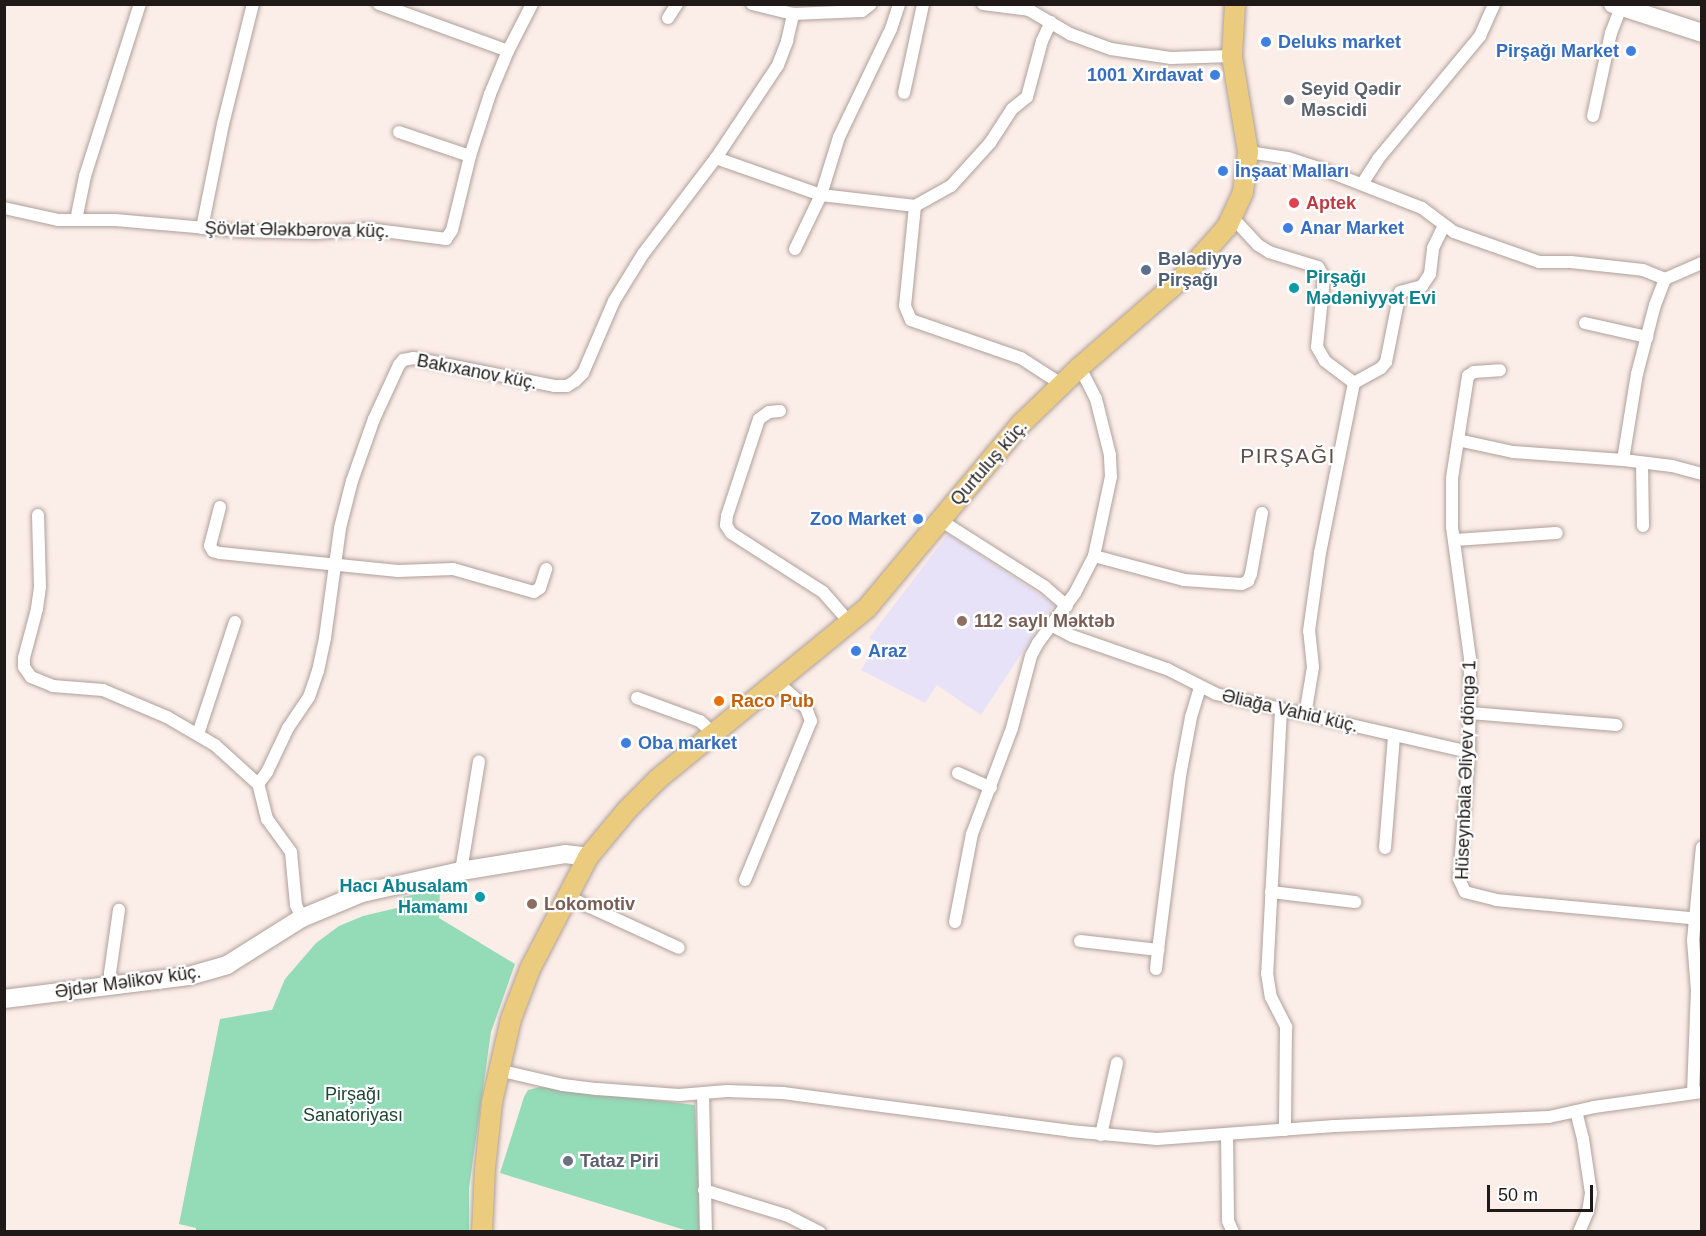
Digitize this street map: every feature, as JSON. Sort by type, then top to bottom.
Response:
[{"type":"main road","name":"Qurtuluş küç.","points":[[483,1232],[486,1159],[498,1070],[520,994],[566,896],[588,857],[627,810],[658,779],[850,622],[879,595],[1005,442],[1061,384],[1179,281],[1215,243],[1232,218],[1243,192],[1248,152],[1232,56],[1235,4]]},
{"type":"street","points":[[76,220],[85,176],[140,4]]},
{"type":"street","points":[[202,228],[222,124],[253,4]]},
{"type":"street","points":[[379,4],[508,51]]},
{"type":"street","name":"Şövlət Ələkbərova küç.","points":[[4,208],[34,216],[76,220],[316,233],[368,229],[446,239],[452,230],[470,156],[490,94],[508,51],[532,4]]},
{"type":"street","points":[[668,18],[677,4]]},
{"type":"street","points":[[752,4],[793,14],[862,11],[871,4]]},
{"type":"street","points":[[795,249],[821,195],[839,137],[891,29],[899,4]]},
{"type":"street","points":[[904,93],[923,4]]},
{"type":"street","points":[[983,4],[1018,7],[1087,42],[1141,55],[1187,58],[1232,56]]},
{"type":"street","points":[[1362,184],[1378,159],[1480,36],[1494,4]]},
{"type":"street","points":[[1593,116],[1618,5],[1701,33]]},
{"type":"street","name":"Bakıxanov küç.","points":[[258,784],[267,772],[288,728],[309,697],[318,671],[326,638],[340,528],[352,481],[374,419],[399,364],[403,360],[413,358],[554,386],[567,386],[575,381],[583,373],[614,301],[643,254],[716,158],[778,65],[787,41],[793,14]]},
{"type":"street","points":[[716,158],[821,195],[860,202],[915,206],[951,186],[990,143],[1006,117],[1027,97],[1042,41],[1051,22]]},
{"type":"street","points":[[399,132],[470,156]]},
{"type":"street","points":[[1248,152],[1303,161],[1422,208],[1444,225],[1471,239],[1539,262],[1571,262],[1643,270],[1665,279]]},
{"type":"street","points":[[915,206],[905,306],[911,320],[930,329],[1021,358],[1061,384]]},
{"type":"street","points":[[1232,218],[1269,252],[1318,267],[1324,278],[1317,347],[1325,361],[1354,383]]},
{"type":"street","points":[[1354,383],[1382,368],[1386,362],[1400,292],[1422,286],[1430,274],[1433,248],[1444,225]]},
{"type":"street","points":[[1623,460],[1637,374],[1654,305],[1665,279],[1701,263]]},
{"type":"street","points":[[1584,323],[1647,337]]},
{"type":"street","points":[[955,922],[972,834],[1012,728],[1024,675],[1038,643],[1067,606],[1094,556],[1111,477],[1110,455],[1096,399],[1080,367]]},
{"type":"street","name":"Hüseynbala Əliyev döngə 1","points":[[1500,370],[1474,372],[1468,376],[1452,479],[1454,540],[1468,633],[1470,713],[1459,879],[1465,892],[1496,900],[1698,919]]},
{"type":"street","points":[[1305,715],[1313,667],[1309,631],[1320,552],[1354,383]]},
{"type":"street","points":[[780,411],[769,412],[759,419],[726,525],[731,533],[822,592],[850,622]]},
{"type":"street","points":[[1458,441],[1513,453],[1623,460],[1701,474]]},
{"type":"street","points":[[1642,463],[1643,526]]},
{"type":"street","points":[[220,507],[210,540],[213,551],[335,566],[398,571],[453,569],[534,592],[540,588],[546,569]]},
{"type":"street","points":[[1094,556],[1184,580],[1242,584],[1248,581],[1251,574],[1262,513]]},
{"type":"street","points":[[38,515],[40,587],[24,667],[31,677],[53,686],[81,686],[103,690],[167,717],[215,745],[258,784],[267,819],[291,852],[295,896],[302,918]]},
{"type":"street","points":[[940,520],[1045,587],[1067,606]]},
{"type":"street","points":[[1454,540],[1557,533]]},
{"type":"street","points":[[198,734],[234,622]]},
{"type":"street","name":"Əliağa Vahid küç.","points":[[1051,625],[1072,636],[1167,669],[1200,687],[1230,699],[1468,752]]},
{"type":"street","points":[[745,880],[811,720],[806,708],[776,681]]},
{"type":"street","points":[[1156,969],[1180,776],[1191,717],[1200,687]]},
{"type":"street","points":[[637,698],[694,718],[713,734]]},
{"type":"street","points":[[1281,710],[1267,973],[1271,997],[1286,1027],[1285,1130]]},
{"type":"street","points":[[1470,713],[1617,725]]},
{"type":"street","points":[[1386,848],[1394,735]]},
{"type":"street","points":[[461,870],[479,760]]},
{"type":"street","points":[[958,773],[991,788]]},
{"type":"street","points":[[498,1070],[563,1085],[597,1089],[661,1095],[747,1090],[783,1093],[1101,1135],[1156,1139],[1400,1123],[1476,1122],[1549,1117],[1697,1092],[1698,919],[1701,847]]},
{"type":"street","name":"Əjdər Məlikov küç.","points":[[4,999],[189,976],[227,965],[302,918],[362,893],[461,870],[565,854],[588,857]]},
{"type":"street","points":[[1271,891],[1355,902]]},
{"type":"street","points":[[566,896],[679,948]]},
{"type":"street","points":[[111,987],[110,973],[119,910]]},
{"type":"street","points":[[1080,941],[1158,950]]},
{"type":"street","points":[[1101,1135],[1117,1063]]},
{"type":"street","points":[[704,1093],[706,1232]]},
{"type":"street","points":[[1576,1111],[1584,1139],[1591,1193],[1588,1211],[1579,1232]]},
{"type":"street","points":[[1227,1135],[1228,1221],[1233,1232]]},
{"type":"street","points":[[704,1190],[786,1215],[820,1232]]},
{"type":"shaded area","name":"112 saylı Məktəb","points":[[948,534],[1054,604],[981,715],[937,685],[925,703],[861,670],[877,644],[869,638]]},
{"type":"green space","name":"Pirşağı Sanatoriyası","points":[[440,889],[439,918],[515,964],[491,1032],[469,1188],[469,1231],[196,1232],[196,1228],[179,1224],[220,1019],[272,1010],[285,979],[316,943],[339,926],[363,916],[401,907],[403,897]]},
{"type":"green space","points":[[540,1087],[695,1105],[701,1231],[688,1231],[500,1173],[524,1097],[528,1090]]},
{"type":"place","name":"Deluks market","points":[[1266,42]]},
{"type":"place","name":"Pirşağı Market","points":[[1631,51]]},
{"type":"place","name":"1001 Xırdavat","points":[[1215,75]]},
{"type":"place","name":"Seyid Qədir Məscidi","points":[[1289,100]]},
{"type":"place","name":"İnşaat Malları","points":[[1223,171]]},
{"type":"place","name":"Aptek","points":[[1294,203]]},
{"type":"place","name":"Anar Market","points":[[1288,228]]},
{"type":"place","name":"Bələdiyyə Pirşağı","points":[[1146,270]]},
{"type":"place","name":"Pirşağı Mədəniyyət Evi","points":[[1294,288]]},
{"type":"place","name":"Zoo Market","points":[[918,519]]},
{"type":"place","name":"112 saylı Məktəb","points":[[962,621]]},
{"type":"place","name":"Araz","points":[[856,651]]},
{"type":"place","name":"Raco Pub","points":[[719,701]]},
{"type":"place","name":"Oba market","points":[[626,743]]},
{"type":"place","name":"Hacı Abusalam Hamamı","points":[[480,897]]},
{"type":"place","name":"Lokomotiv","points":[[532,904]]},
{"type":"place","name":"Tataz Piri","points":[[568,1161]]},
{"type":"district","name":"PIRŞAĞI","points":[[1288,456]]}]
